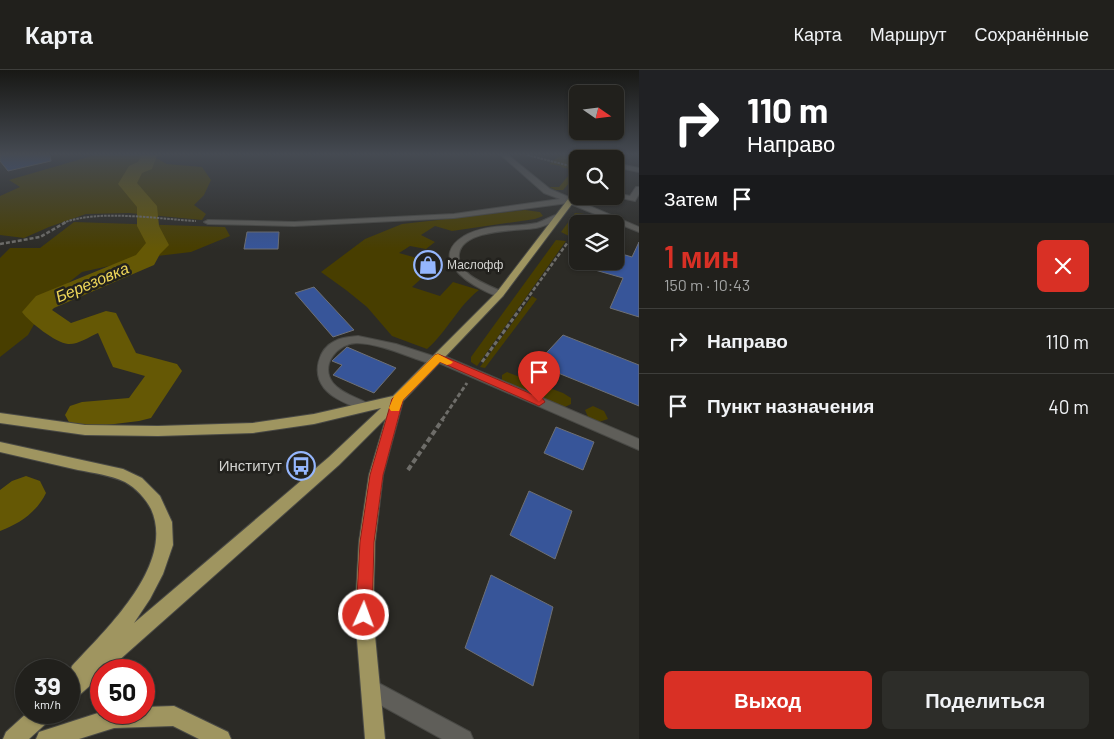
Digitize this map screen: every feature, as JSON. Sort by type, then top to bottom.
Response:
[{"type":"main road","points":[[80,681],[334,461],[398,399],[500,294],[569,202]]},
{"type":"main road","points":[[0,418],[85,430],[158,431],[253,428],[314,419],[398,399]]},
{"type":"main road","points":[[375,739],[364,615],[367,542],[376,475],[398,399]]},
{"type":"main road","points":[[0,447],[106,470],[131,478],[148,492],[161,509],[165,531],[163,553],[152,581],[135,609],[80,672]]},
{"type":"main road","points":[[46,739],[114,718],[174,716],[219,736],[221,739]]},
{"type":"main road","points":[[13,739],[30,724]]},
{"type":"street","points":[[542,186],[548,191],[569,199]]},
{"type":"street","points":[[624,197],[632,199],[639,189]]},
{"type":"street","points":[[208,222],[294,224],[454,216],[569,200]]},
{"type":"street","points":[[581,205],[639,230]]},
{"type":"street","points":[[500,294],[468,277],[457,267],[455,259],[458,247],[480,232],[535,225],[558,216]]},
{"type":"street","points":[[365,407],[336,393],[324,380],[322,371],[327,354],[341,342],[352,339],[437,359],[639,444]]},
{"type":"street","points":[[371,689],[463,739]]},
{"type":"path","points":[[0,244],[40,237],[55,227],[74,219],[115,216],[208,222]]},
{"type":"path","points":[[477,369],[568,242]]},
{"type":"path","points":[[408,470],[471,378]]},
{"type":"shaded area","points":[[208,186],[204,195],[194,205],[206,214],[202,220],[129,213],[86,214],[24,238],[0,235],[0,196],[20,187]]},
{"type":"shaded area","points":[[566,186],[563,190],[549,187],[559,187]]},
{"type":"shaded area","points":[[525,210],[540,212],[543,216],[535,219],[452,231],[435,226],[421,235],[435,242],[426,249],[410,246],[399,253],[424,260],[418,265],[431,270],[412,287],[440,296],[453,282],[479,290],[427,349],[392,336],[367,307],[321,272],[365,239],[402,224]]},
{"type":"shaded area","points":[[575,213],[585,214],[584,215],[574,215]]},
{"type":"shaded area","points":[[569,221],[569,236],[561,232]]},
{"type":"shaded area","points":[[74,222],[225,227],[230,236],[191,252],[149,257],[82,272],[49,298],[28,335],[0,357],[0,258],[10,248],[40,248]]},
{"type":"shaded area","points":[[556,240],[566,241],[477,366],[471,362],[471,357]]},
{"type":"shaded area","points":[[532,296],[537,299],[485,368],[480,367]]},
{"type":"shaded area","points":[[507,372],[563,393],[571,398],[571,404],[565,407],[557,405],[508,384],[502,380],[502,375]]},
{"type":"shaded area","points":[[593,406],[604,411],[608,419],[599,422],[588,417],[585,410]]},
{"type":"building","points":[[247,232],[279,232],[278,249],[244,249]]},
{"type":"building","points":[[639,242],[639,317],[610,308],[623,278],[595,270],[624,270],[624,255],[632,257]]},
{"type":"building","points":[[314,287],[354,330],[333,337],[295,293]]},
{"type":"building","points":[[563,335],[639,365],[639,406],[536,364]]},
{"type":"building","points":[[347,347],[396,368],[374,393],[333,375],[342,365],[332,361]]},
{"type":"building","points":[[556,427],[594,442],[583,470],[544,453]]},
{"type":"building","points":[[529,491],[572,511],[555,559],[510,535]]},
{"type":"building","points":[[491,575],[553,607],[533,686],[465,648]]},
{"type":"waterway","name":"Березовка","points":[[82,415],[139,409],[166,371],[124,360],[106,319],[69,335],[36,312],[45,302],[146,260],[150,251],[158,245],[148,226],[147,206],[129,186]]},
{"type":"waterway","name":"Березовка","points":[[0,513],[26,493]]},
{"type":"slow traffic","points":[[395,408],[398,399],[438,358],[447,362]]},
{"type":"place","name":"Маслофф","points":[[428,265]]},
{"type":"place","name":"Институт","points":[[301,466]]},
{"type":"route","points":[[364,615],[367,542],[376,475],[398,399],[438,358],[539,402]]}]
